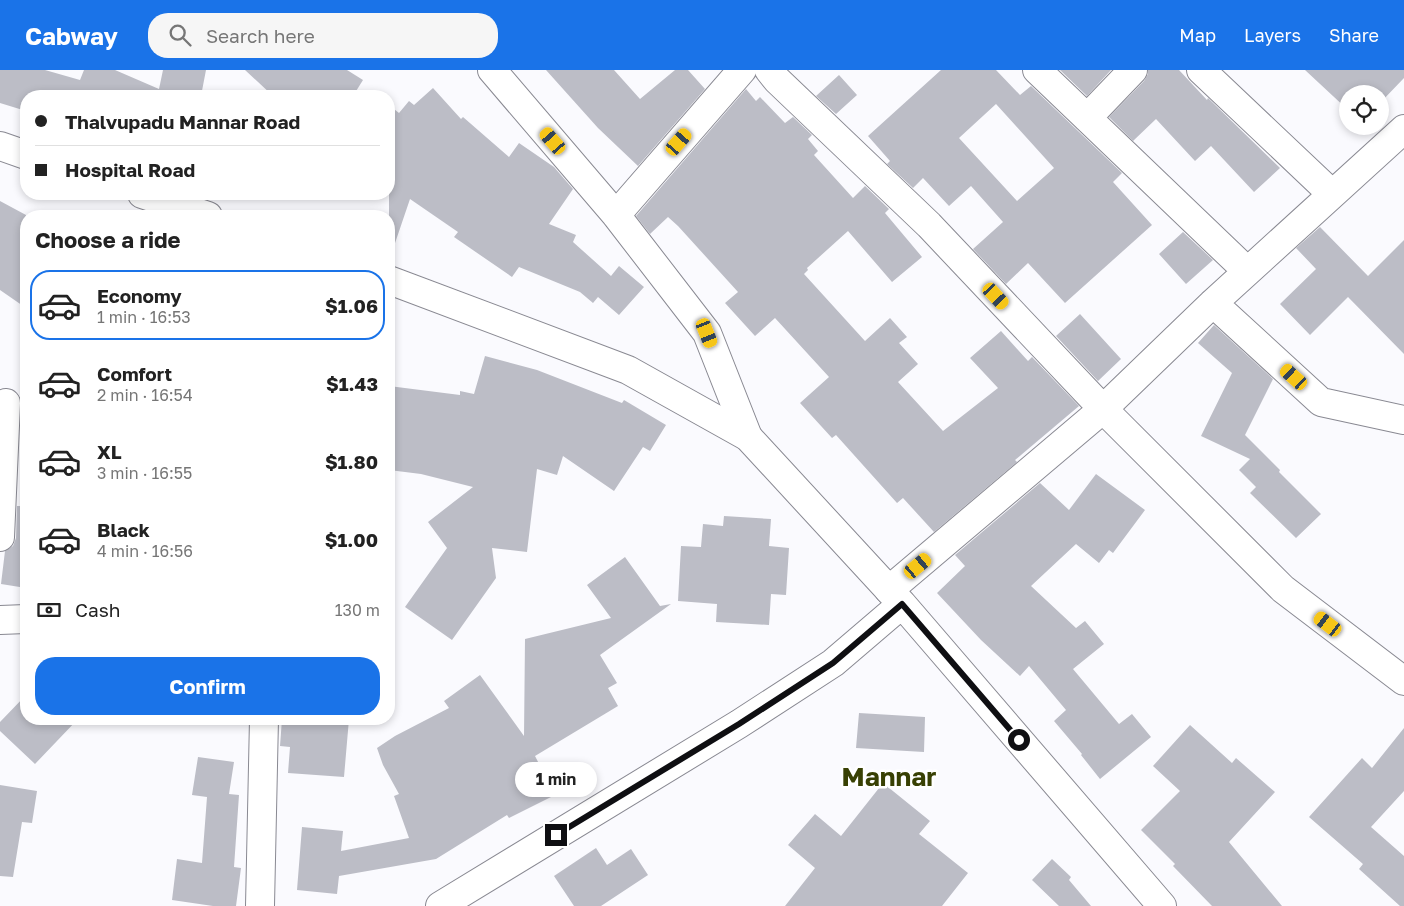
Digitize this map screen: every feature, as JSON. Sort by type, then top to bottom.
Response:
[{"type":"street","points":[[492,70],[616,214],[707,333],[748,437]]},
{"type":"street","points":[[616,214],[742,70]]},
{"type":"street","points":[[770,70],[777,80],[929,225],[1103,409],[1283,589],[1404,681]]},
{"type":"street","points":[[1037,70],[1247,271]]},
{"type":"street","points":[[1087,118],[1133,70]]},
{"type":"street","points":[[1201,70],[1332,194]]},
{"type":"street","points":[[440,906],[739,724],[833,663],[895,597],[1103,409],[1247,271],[1404,129]]},
{"type":"street","points":[[0,146],[20,153]]},
{"type":"street","points":[[160,200],[190,210]]},
{"type":"street","points":[[395,282],[628,370],[748,437],[895,597],[1162,906]]},
{"type":"street","points":[[1213,303],[1320,402],[1404,420]]},
{"type":"street","points":[[0,537],[6,403]]},
{"type":"street","points":[[0,620],[20,619]]},
{"type":"street","points":[[260,906],[264,725]]},
{"type":"building","points":[[0,70],[45,70],[80,80],[84,70],[115,70],[159,89],[163,70],[206,70],[202,90],[20,90],[20,109],[0,103]]},
{"type":"building","points":[[245,70],[347,70],[363,80],[357,90],[267,90]]},
{"type":"building","points":[[546,70],[614,70],[640,99],[675,70],[688,70],[705,89],[638,166],[598,128]]},
{"type":"building","points":[[941,70],[996,70],[1020,95],[1031,86],[1122,173],[1113,182],[1152,225],[1065,303],[1028,263],[1006,284],[973,249],[1003,222],[971,186],[949,206],[923,178],[913,188],[887,164],[890,161],[868,136]],"holes":[[[996,104],[1054,168],[1017,201],[959,138]]]},
{"type":"building","points":[[1060,70],[1111,70],[1087,96]]},
{"type":"building","points":[[1148,70],[1179,70],[1207,100],[1208,98],[1280,168],[1254,192],[1211,146],[1195,161],[1156,119],[1133,141],[1109,117],[1144,81]]},
{"type":"building","points":[[1305,70],[1404,70],[1404,78],[1389,94],[1389,85],[1339,85],[1339,102]]},
{"type":"building","points":[[839,75],[857,95],[836,114],[816,96]]},
{"type":"building","points":[[433,88],[461,119],[463,117],[509,157],[519,143],[554,167],[573,189],[549,224],[576,235],[573,242],[611,276],[619,266],[644,287],[619,315],[598,297],[593,303],[580,292],[519,267],[512,277],[454,237],[458,232],[410,199],[395,243],[395,210],[389,210],[389,200],[395,200],[395,110],[399,113],[409,101],[414,105]]},
{"type":"building","points":[[746,89],[756,101],[760,97],[785,123],[793,117],[812,135],[808,139],[818,151],[814,155],[853,198],[865,186],[889,209],[885,213],[922,257],[892,282],[848,231],[807,268],[808,270],[804,274],[865,341],[890,318],[907,337],[899,343],[918,364],[898,382],[943,431],[998,388],[970,358],[1001,331],[1028,361],[1032,357],[1079,406],[1015,460],[1017,462],[934,532],[903,498],[897,503],[836,435],[832,438],[800,403],[829,377],[775,318],[755,336],[725,303],[738,292],[678,226],[668,217],[650,234],[636,216]]},
{"type":"building","points":[[0,201],[20,212],[20,304],[0,290]]},
{"type":"building","points":[[1320,227],[1368,276],[1404,240],[1404,354],[1348,297],[1310,335],[1280,304],[1316,269],[1296,248]]},
{"type":"building","points":[[1183,232],[1213,260],[1186,284],[1159,254]]},
{"type":"building","points":[[1080,314],[1121,359],[1098,381],[1056,336]]},
{"type":"building","points":[[1214,325],[1273,379],[1245,435],[1321,514],[1296,538],[1250,493],[1256,487],[1239,470],[1250,459],[1201,436],[1232,373],[1198,343]]},
{"type":"building","points":[[485,356],[537,370],[622,403],[624,400],[666,425],[650,451],[643,447],[614,491],[563,456],[557,475],[537,469],[527,552],[492,548],[496,578],[452,640],[405,607],[447,548],[428,522],[473,487],[421,474],[395,471],[395,387],[460,395],[460,391],[474,394]]},
{"type":"building","points":[[1096,474],[1145,510],[1113,553],[1109,550],[1099,563],[1076,544],[1031,586],[1076,628],[1085,621],[1104,644],[1073,669],[1119,724],[1132,714],[1151,737],[1100,779],[1054,721],[1066,710],[1029,666],[1020,676],[981,640],[937,593],[965,566],[955,555],[1040,483],[1069,510]]},
{"type":"building","points":[[17,506],[20,506],[20,587],[1,584],[5,551],[13,546],[16,538]]},
{"type":"building","points":[[724,516],[771,519],[769,546],[789,548],[786,595],[771,594],[769,625],[716,622],[717,604],[678,601],[681,546],[701,547],[703,524],[723,526]]},
{"type":"building","points":[[625,557],[660,606],[671,604],[600,655],[617,683],[608,688],[618,706],[535,756],[555,795],[509,818],[507,815],[436,859],[339,876],[337,894],[297,890],[302,827],[343,831],[341,851],[409,838],[394,796],[399,794],[383,765],[377,748],[395,736],[449,708],[444,701],[480,675],[524,736],[525,639],[611,618],[587,585]]},
{"type":"building","points":[[20,701],[20,725],[72,725],[35,764],[0,731],[0,722]]},
{"type":"building","points":[[859,713],[925,717],[924,752],[856,748]]},
{"type":"building","points":[[282,725],[348,725],[344,777],[288,773],[290,747],[280,746]]},
{"type":"building","points":[[1190,725],[1232,763],[1236,758],[1275,792],[1229,842],[1282,906],[1212,906],[1173,866],[1175,864],[1141,830],[1180,791],[1153,766]]},
{"type":"building","points":[[1404,728],[1404,791],[1371,827],[1404,856],[1404,906],[1400,906],[1359,869],[1363,864],[1309,817],[1362,758],[1372,768]]},
{"type":"building","points":[[198,757],[234,762],[229,794],[239,795],[234,867],[241,868],[236,906],[213,906],[172,900],[177,859],[202,863],[207,797],[192,795]]},
{"type":"building","points":[[883,783],[930,821],[919,834],[968,873],[942,906],[785,906],[815,868],[788,845],[815,814],[841,836]]},
{"type":"building","points":[[0,785],[37,791],[32,823],[22,822],[13,877],[0,876]]},
{"type":"building","points":[[596,848],[607,865],[631,849],[648,875],[601,906],[574,906],[554,876]]},
{"type":"building","points":[[1052,859],[1071,877],[1069,880],[1091,906],[1059,906],[1032,880]]},
{"type":"district","name":"Mannar","points":[[889,777]]},
{"type":"route","points":[[556,835],[739,724],[833,663],[902,604],[1019,740]]}]
